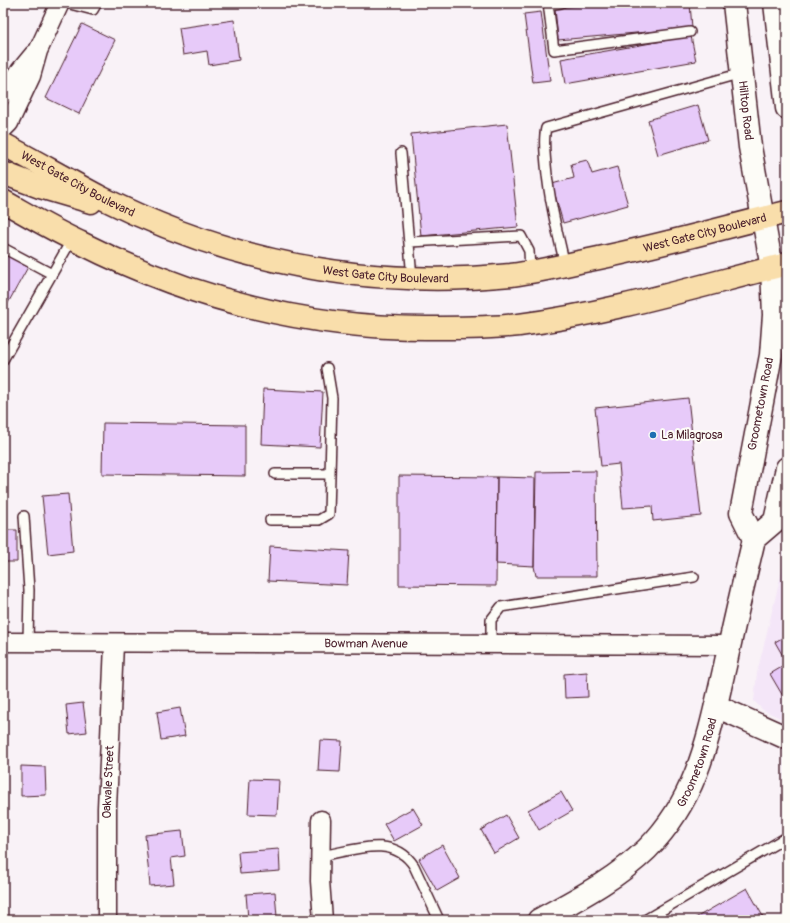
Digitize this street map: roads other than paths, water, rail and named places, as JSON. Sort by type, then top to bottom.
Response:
[{"type":"main road","name":"Hilltop Road","points":[[734,3],[750,147],[763,218]]},
{"type":"main road","points":[[775,3],[787,108]]},
{"type":"main road","name":"West Gate City Boulevard","points":[[3,144],[101,197],[142,216],[222,247],[269,260],[345,274],[412,278],[471,277],[530,271],[638,250],[787,212]]},
{"type":"main road","points":[[3,173],[40,187],[142,216]]},
{"type":"main road","points":[[3,201],[72,239],[122,262],[166,280],[219,298],[294,317],[384,328],[473,328],[519,325],[650,299],[779,266]]},
{"type":"main road","name":"Groometown Road","points":[[539,920],[612,878],[631,864],[663,830],[690,790],[700,766],[716,706],[754,539],[740,513],[774,336],[779,266],[763,218]]},
{"type":"main road","points":[[754,539],[774,521],[787,468]]},
{"type":"main road","points":[[716,706],[787,738]]},
{"type":"street","points":[[3,129],[9,123],[31,76],[38,51],[60,3]]},
{"type":"street","points":[[3,95],[20,71],[38,51]]},
{"type":"street","name":"Bowman Avenue","points":[[3,642],[114,644],[140,641],[730,645]]},
{"type":"street","name":"Oakvale Street","points":[[108,920],[107,808],[114,644]]},
{"type":"street","points":[[321,820],[320,881],[323,920]]},
{"type":"lane","points":[[66,3],[93,10],[97,3]]},
{"type":"lane","points":[[561,3],[548,4],[554,50],[690,32]]},
{"type":"lane","points":[[565,265],[552,216],[544,137],[546,128],[742,73]]},
{"type":"lane","points":[[402,153],[412,278]]},
{"type":"lane","points":[[410,242],[522,236],[529,251],[530,271]]},
{"type":"lane","points":[[3,360],[72,239]]},
{"type":"lane","points":[[3,248],[52,274]]},
{"type":"lane","points":[[270,520],[319,520],[329,514],[332,398],[327,368]]},
{"type":"lane","points":[[275,474],[330,474]]},
{"type":"lane","points":[[24,516],[28,590],[28,642]]},
{"type":"lane","points":[[491,644],[491,620],[501,607],[694,577]]},
{"type":"lane","points":[[645,920],[787,837]]},
{"type":"lane","points":[[321,856],[378,846],[389,847],[399,851],[409,858],[414,866],[439,920]]},
{"type":"place","name":"La Milagrosa","points":[[653,435]]}]
